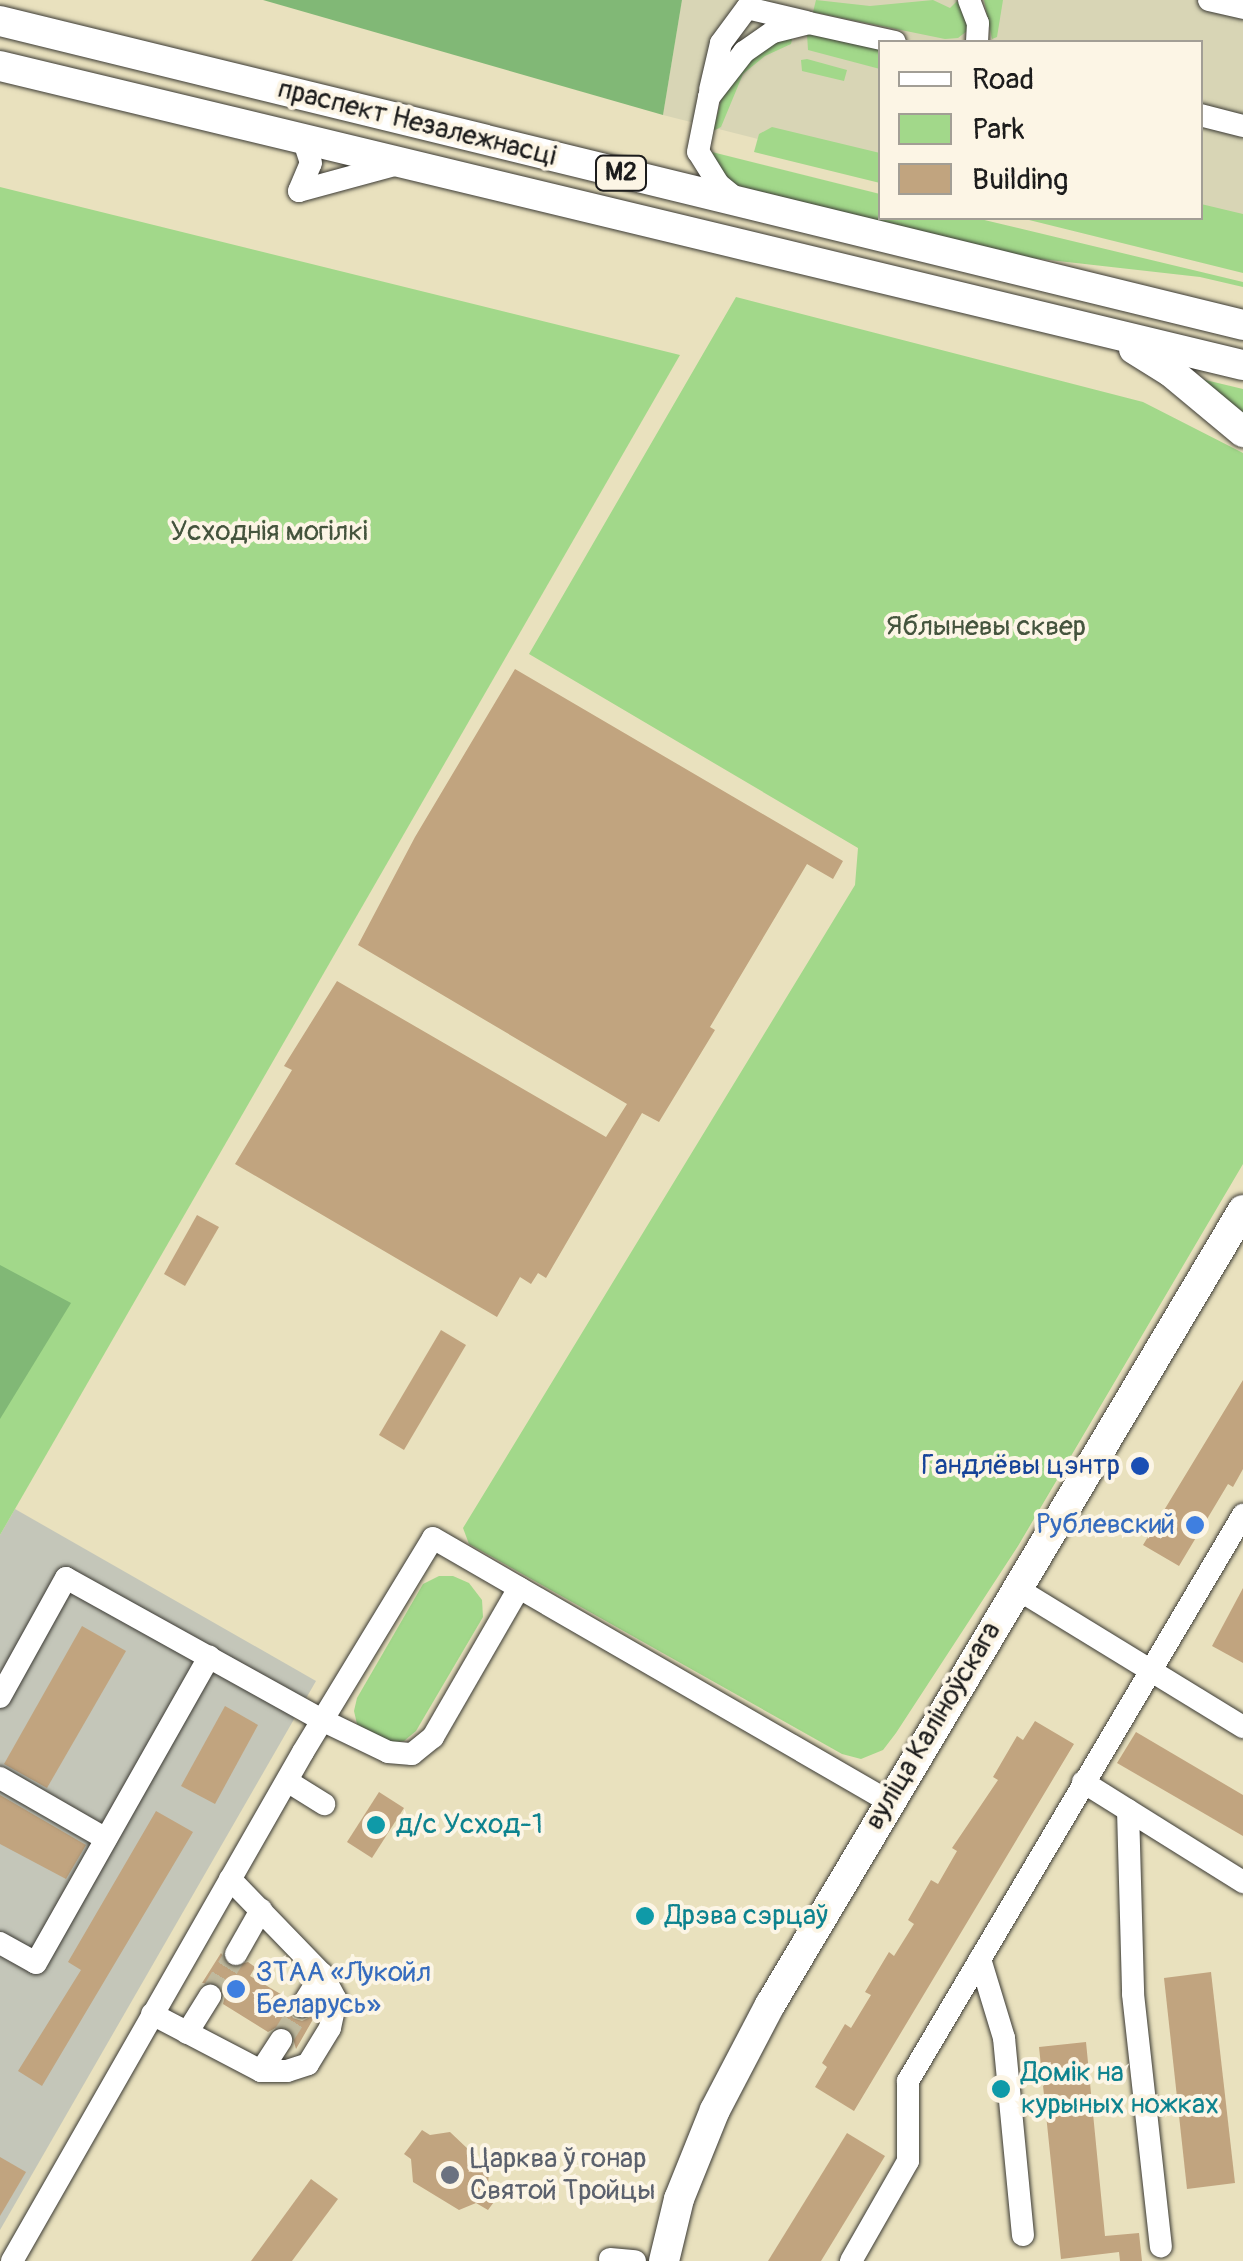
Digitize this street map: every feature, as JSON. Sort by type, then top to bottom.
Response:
[{"type":"main road","name":"праспект Незалежнасці","points":[[0,21],[1243,325]]},
{"type":"main road","name":"праспект Незалежнасці","points":[[0,66],[1243,365]]},
{"type":"main road","points":[[1112,336],[1171,372],[1243,432]]},
{"type":"main road","name":"вуліца Каліноўскага","points":[[664,2261],[678,2199],[715,2110],[770,2006],[1243,1210]]},
{"type":"street","points":[[970,0],[978,23],[977,40]]},
{"type":"street","points":[[1209,0],[1243,8]]},
{"type":"street","points":[[742,203],[719,184],[698,152],[721,44],[746,8],[886,40]]},
{"type":"street","points":[[708,97],[758,40],[809,23]]},
{"type":"street","points":[[1203,116],[1243,126]]},
{"type":"street","points":[[302,136],[311,163],[299,191],[407,162]]},
{"type":"street","points":[[851,2261],[908,2162],[908,2081],[1243,1514]]},
{"type":"street","points":[[12,2261],[230,1879],[432,1538],[888,1802]]},
{"type":"street","points":[[0,1697],[66,1578],[324,1721],[388,1752],[412,1754],[434,1737],[519,1588]]},
{"type":"street","points":[[1170,1587],[1192,1599]]},
{"type":"street","points":[[1016,1588],[1149,1673],[1243,1726]]},
{"type":"street","points":[[0,1943],[36,1963],[209,1657]]},
{"type":"street","points":[[0,1778],[106,1839]]},
{"type":"street","points":[[287,1781],[324,1804]]},
{"type":"street","points":[[1083,1782],[1243,1882]]},
{"type":"street","points":[[1128,1810],[1133,1994],[1161,2246]]},
{"type":"street","points":[[152,2014],[261,2071],[288,2071],[308,2064],[330,2028],[336,2000],[322,1974],[230,1879]]},
{"type":"street","points":[[236,1954],[261,1910]]},
{"type":"street","points":[[980,1959],[1004,2038],[1023,2235]]},
{"type":"street","points":[[302,2006],[322,1974]]},
{"type":"street","points":[[188,2033],[210,1996]]},
{"type":"street","points":[[261,2071],[281,2040]]},
{"type":"street","points":[[610,2259],[635,2261]]},
{"type":"shaded area","points":[[682,0],[1243,0],[1243,243],[1203,220],[1203,40],[878,40],[878,169],[663,115]]},
{"type":"shaded area","points":[[15,1509],[316,1681],[0,2230],[0,1535]]},
{"type":"green space","points":[[263,0],[682,0],[663,115]]},
{"type":"green space","points":[[816,0],[870,6],[933,0],[950,8],[957,1],[968,22],[967,31],[958,38],[945,39],[813,12]]},
{"type":"green space","points":[[984,0],[1003,0],[997,37],[992,39]]},
{"type":"green space","points":[[807,34],[878,45],[878,68],[808,50]]},
{"type":"green space","points":[[793,35],[791,44],[765,56],[743,74],[721,127],[713,131],[724,89],[752,55]]},
{"type":"green space","points":[[801,60],[847,70],[844,81],[802,71]]},
{"type":"green space","points":[[772,127],[878,153],[878,183],[754,152],[759,134]]},
{"type":"green space","points":[[712,152],[878,194],[878,220],[984,220],[1243,282],[1243,287],[1200,277],[1014,256],[735,185],[723,176]]},
{"type":"green space","name":"Усходнія могілкі","points":[[0,187],[680,355],[0,1535]]},
{"type":"green space","points":[[1203,204],[1243,214],[1243,273],[1029,220],[1203,220]]},
{"type":"green space","name":"Яблыневы сквер","points":[[736,297],[1143,402],[1243,453],[1243,1164],[1018,1546],[896,1733],[883,1750],[861,1759],[842,1754],[469,1544],[463,1528],[855,885],[858,848],[529,654]]},
{"type":"green space","points":[[1197,378],[1243,389],[1243,415]]},
{"type":"green space","points":[[0,1265],[71,1303],[0,1419]]},
{"type":"green space","points":[[439,1576],[453,1576],[469,1583],[482,1600],[483,1617],[416,1731],[404,1741],[388,1743],[357,1724],[357,1698],[423,1584]]},
{"type":"building","points":[[515,669],[843,861],[833,879],[807,864],[710,1027],[715,1030],[659,1122],[642,1113],[546,1278],[538,1273],[531,1284],[520,1277],[497,1317],[235,1164],[292,1070],[284,1066],[337,981],[606,1137],[627,1104],[358,945],[415,837]]},
{"type":"building","points":[[197,1215],[219,1227],[185,1286],[164,1274]]},
{"type":"building","points":[[441,1330],[466,1345],[404,1450],[379,1435]]},
{"type":"building","points":[[1243,1380],[1243,1469],[1233,1487],[1228,1484],[1179,1566],[1143,1545]]},
{"type":"building","points":[[1243,1588],[1243,1663],[1212,1646]]},
{"type":"building","points":[[82,1626],[126,1651],[47,1788],[4,1764]]},
{"type":"building","points":[[225,1706],[258,1725],[215,1804],[181,1786]]},
{"type":"building","points":[[1035,1721],[1074,1744],[854,2111],[815,2087],[827,2067],[822,2063],[845,2024],[851,2028],[871,1995],[865,1992],[889,1952],[894,1956],[914,1924],[908,1920],[931,1880],[938,1884],[957,1851],[952,1848],[998,1780],[993,1777],[1017,1736],[1023,1740]]},
{"type":"building","points":[[1136,1732],[1243,1795],[1243,1836],[1117,1763]]},
{"type":"building","name":"д/с Усход-1","points":[[379,1792],[404,1808],[372,1858],[347,1842]]},
{"type":"building","points":[[0,1795],[86,1845],[66,1879],[0,1844]]},
{"type":"building","points":[[156,1811],[193,1832],[42,2086],[18,2071],[81,1970],[68,1962]]},
{"type":"building","points":[[221,1953],[230,1967],[248,1962],[255,1967],[250,1976],[289,1999],[287,2006],[293,2018],[302,2021],[316,2014],[296,2049],[290,2028],[281,2025],[268,2032],[223,2004],[225,1996],[219,1984],[202,1983]]},
{"type":"building","points":[[1211,1972],[1235,2183],[1187,2189],[1164,1978]]},
{"type":"building","points":[[1086,2042],[1105,2236],[1139,2233],[1142,2261],[1120,2261],[1119,2252],[1061,2259],[1039,2047]]},
{"type":"building","name":"Царква ў гонар Святой Тройцы","points":[[422,2130],[430,2135],[450,2132],[489,2169],[488,2187],[499,2195],[488,2210],[476,2203],[459,2210],[413,2182],[411,2159],[404,2154]]},
{"type":"building","points":[[847,2133],[885,2156],[821,2261],[768,2261]]},
{"type":"building","points":[[0,2157],[26,2172],[0,2216]]},
{"type":"building","points":[[311,2179],[338,2199],[292,2261],[251,2261]]},
{"type":"tunnel","points":[[210,1996],[236,1954]]},
{"type":"tunnel","points":[[281,2040],[302,2006]]},
{"type":"place","name":"Гандлёвы цэнтр","points":[[1140,1466]]},
{"type":"place","name":"Рублевский","points":[[1195,1525]]},
{"type":"place","name":"д/с Усход-1","points":[[376,1825]]},
{"type":"place","name":"Дрэва сэрцаў","points":[[645,1916]]},
{"type":"place","name":"ЗТАА «Лукойл Беларусь»","points":[[236,1989]]},
{"type":"place","name":"Домік на курыных ножках","points":[[1001,2089]]},
{"type":"place","name":"Царква ў гонар Святой Тройцы","points":[[450,2175]]}]
